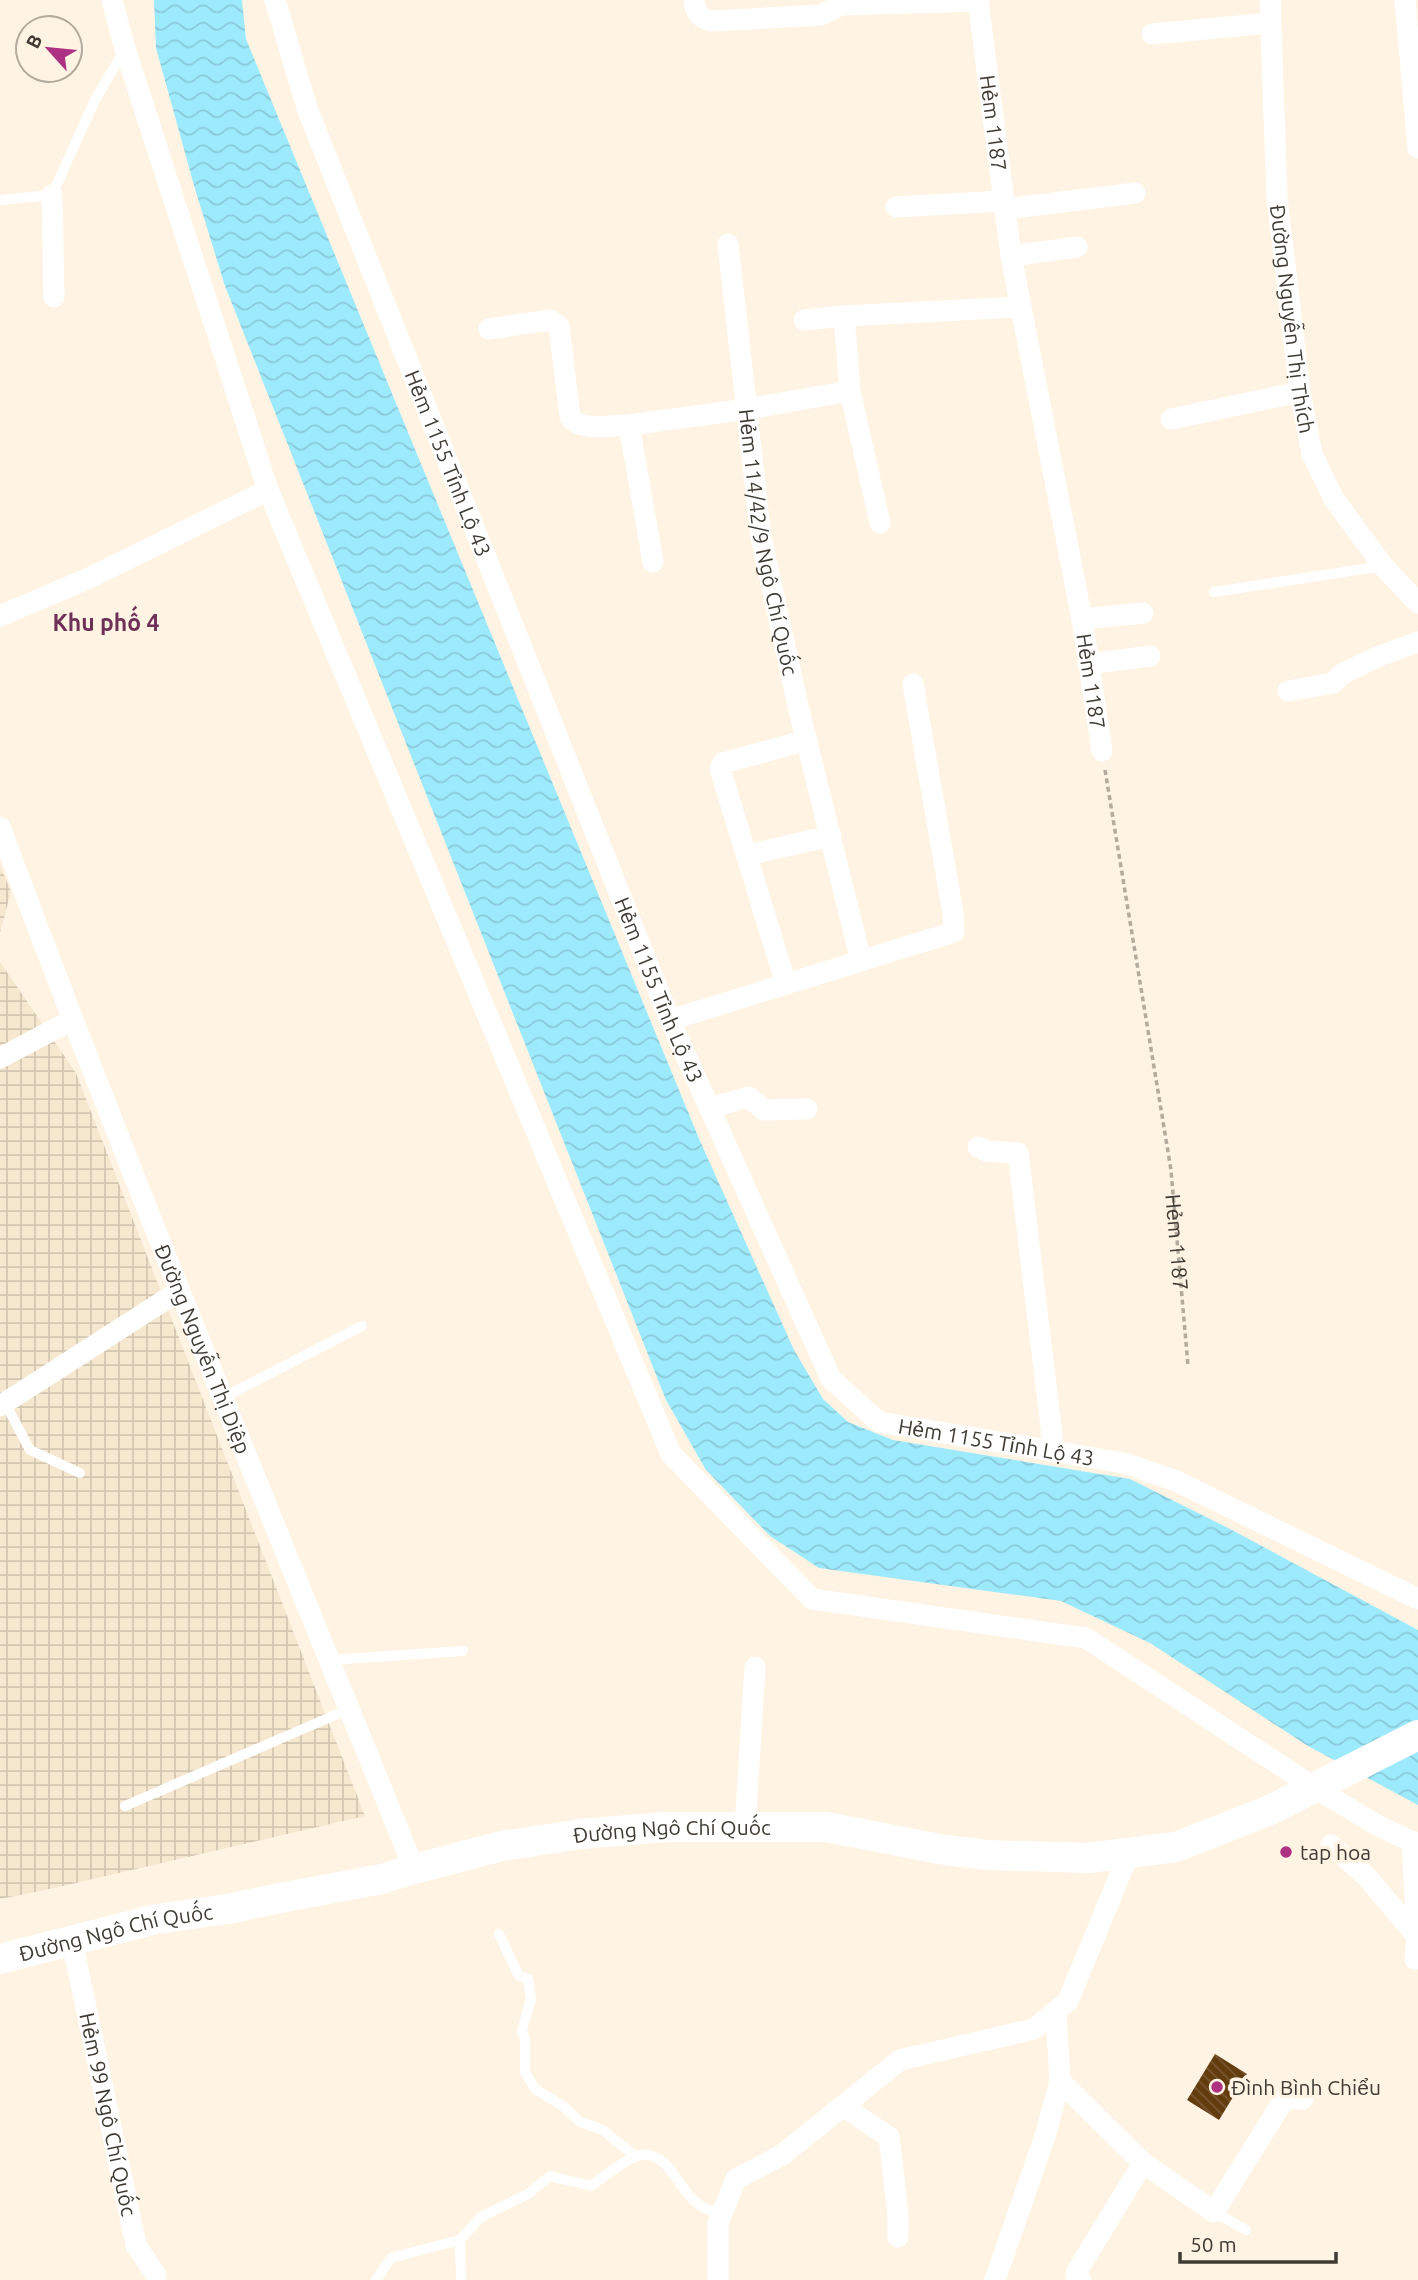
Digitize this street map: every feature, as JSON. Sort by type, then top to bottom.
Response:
[{"type":"main road","name":"Đường Ngô Chí Quốc","points":[[0,1959],[156,1919],[229,1909],[382,1880],[414,1868],[502,1846],[581,1834],[665,1828],[826,1827],[945,1850],[986,1855],[1088,1858],[1176,1847],[1268,1811],[1418,1735]]},
{"type":"street","points":[[113,0],[125,49],[268,490],[671,1454],[812,1599],[1086,1638],[1327,1782],[1377,1825],[1415,1843],[1415,1959]]},
{"type":"street","name":"Hẻm 1155 Tỉnh Lộ 43","points":[[275,0],[307,108],[670,1020],[831,1379],[879,1422],[1124,1464],[1176,1481],[1418,1599]]},
{"type":"street","points":[[694,0],[698,14],[713,21],[821,15],[841,5],[978,0]]},
{"type":"street","name":"Hẻm 1187","points":[[978,0],[1011,256],[1082,619],[1102,751]]},
{"type":"street","name":"Đường Nguyễn Thị Thích","points":[[1270,0],[1277,198],[1300,393],[1311,454],[1334,499],[1383,566],[1418,603]]},
{"type":"street","points":[[1405,0],[1418,148]]},
{"type":"street","points":[[1152,34],[1270,23]]},
{"type":"street","points":[[897,207],[1004,205],[1135,192]]},
{"type":"street","points":[[52,195],[54,297]]},
{"type":"street","name":"Hẻm 114/42/9 Ngô Chí Quốc","points":[[728,244],[761,537],[861,961]]},
{"type":"street","points":[[1011,256],[1077,247]]},
{"type":"street","points":[[804,320],[951,309],[1020,307]]},
{"type":"street","points":[[844,316],[850,391],[880,523]]},
{"type":"street","points":[[489,329],[550,320],[556,322],[559,326],[570,416],[573,422],[583,426],[629,425],[747,409],[850,391]]},
{"type":"street","points":[[1171,419],[1300,393]]},
{"type":"street","points":[[629,425],[653,562]]},
{"type":"street","points":[[0,616],[87,579],[268,490]]},
{"type":"street","points":[[1082,619],[1143,613]]},
{"type":"street","points":[[1288,691],[1333,683],[1342,674],[1418,642]]},
{"type":"street","points":[[1088,664],[1150,656]]},
{"type":"street","points":[[670,1020],[954,932],[953,913],[913,684]]},
{"type":"street","points":[[786,984],[720,769],[723,763],[807,740]]},
{"type":"street","name":"Đường Nguyễn Thị Diệp","points":[[0,827],[178,1291],[414,1868]]},
{"type":"street","points":[[747,855],[831,836]]},
{"type":"street","points":[[0,1058],[72,1020]]},
{"type":"street","points":[[709,1108],[750,1097],[764,1110],[807,1109]]},
{"type":"street","points":[[978,1147],[986,1151],[1018,1153],[1054,1452]]},
{"type":"street","points":[[3,1404],[178,1291]]},
{"type":"street","points":[[745,1827],[755,1667]]},
{"type":"street","points":[[1331,1845],[1366,1876],[1416,1936]]},
{"type":"street","points":[[718,2280],[718,2223],[736,2179],[782,2155],[900,2060],[1034,2029],[1068,2001],[1129,1853]]},
{"type":"street","name":"Hẻm 99 Ngô Chí Quốc","points":[[72,1941],[136,2245],[156,2275],[156,2280]]},
{"type":"street","points":[[995,2280],[1046,2133],[1060,2081],[1056,2011]]},
{"type":"street","points":[[1060,2081],[1143,2163],[1214,2212],[1286,2098],[1304,2099]]},
{"type":"street","points":[[843,2106],[889,2137],[898,2237]]},
{"type":"street","points":[[1081,2280],[1076,2277],[1077,2271],[1143,2163]]},
{"type":"lane","points":[[0,200],[52,195],[95,100],[125,49]]},
{"type":"lane","points":[[1214,592],[1383,566]]},
{"type":"lane","points":[[222,1398],[362,1326]]},
{"type":"lane","points":[[3,1404],[30,1450],[80,1474]]},
{"type":"lane","points":[[330,1660],[463,1651]]},
{"type":"lane","points":[[125,1805],[349,1709]]},
{"type":"lane","points":[[499,1934],[519,1976],[528,1979],[531,1999],[522,2031],[525,2040],[526,2072],[535,2089],[563,2106],[580,2122],[603,2130],[636,2157]]},
{"type":"lane","points":[[376,2280],[391,2258],[460,2240],[481,2217],[528,2194],[550,2176],[591,2186],[642,2155],[662,2160],[682,2188],[700,2206],[721,2214]]},
{"type":"lane","points":[[1214,2212],[1246,2230]]},
{"type":"lane","points":[[460,2240],[461,2280]]},
{"type":"path","name":"Hẻm 1187","points":[[1102,751],[1171,1170],[1188,1366]]},
{"type":"shaded area","points":[[0,865],[11,892],[0,933]]},
{"type":"shaded area","points":[[0,962],[76,1073],[365,1816],[0,1899]]},
{"type":"water","points":[[154,0],[242,0],[246,39],[700,1141],[794,1350],[823,1399],[848,1422],[893,1440],[1130,1479],[1232,1530],[1418,1630],[1418,1805],[1308,1746],[1150,1643],[1061,1601],[819,1568],[770,1536],[706,1470],[666,1400],[225,286],[156,48]]},
{"type":"building","name":"Đình Bình Chiểu","points":[[1215,2054],[1247,2074],[1219,2120],[1187,2100]]},
{"type":"place","name":"tap hoa","points":[[1286,1852]]},
{"type":"place","name":"Đình Bình Chiểu","points":[[1217,2087]]},
{"type":"district","name":"Khu phố 4","points":[[106,622]]}]
